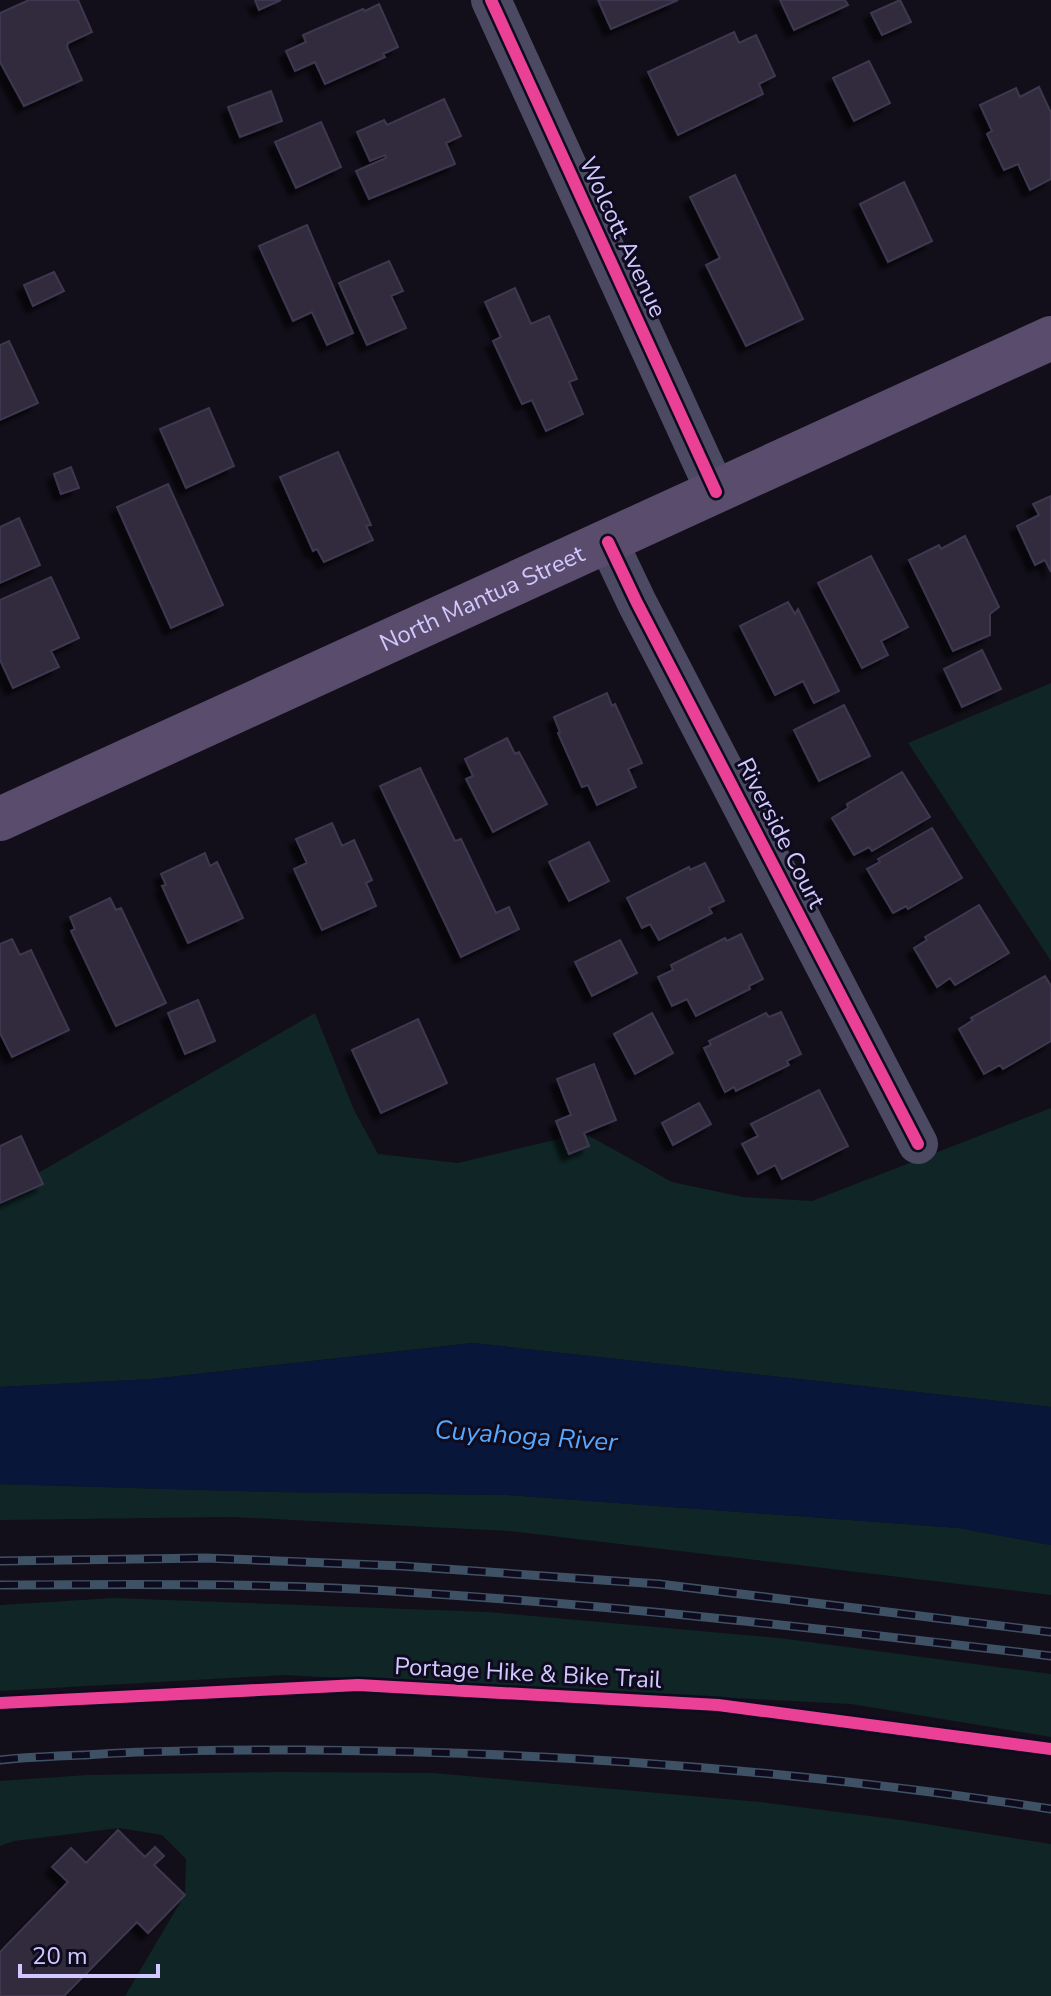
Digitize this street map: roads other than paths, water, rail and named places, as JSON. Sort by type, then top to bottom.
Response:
[{"type":"main road","name":"North Mantua Street","points":[[0,819],[1051,338]]},
{"type":"street","name":"Wolcott Avenue","points":[[491,0],[716,492]]},
{"type":"street","name":"Riverside Court","points":[[608,542],[641,612],[918,1144]]},
{"type":"water","name":"Cuyahoga River","points":[[473,1343],[1051,1407],[1051,1545],[959,1528],[507,1495],[0,1484],[0,1387],[152,1379]]},
{"type":"railway","points":[[0,1561],[206,1558],[402,1566],[659,1584],[1051,1632]]},
{"type":"railway","points":[[0,1585],[152,1584],[406,1592],[568,1604],[1051,1656]]},
{"type":"railway","points":[[0,1760],[225,1750],[495,1755],[774,1774],[1051,1809]]}]
